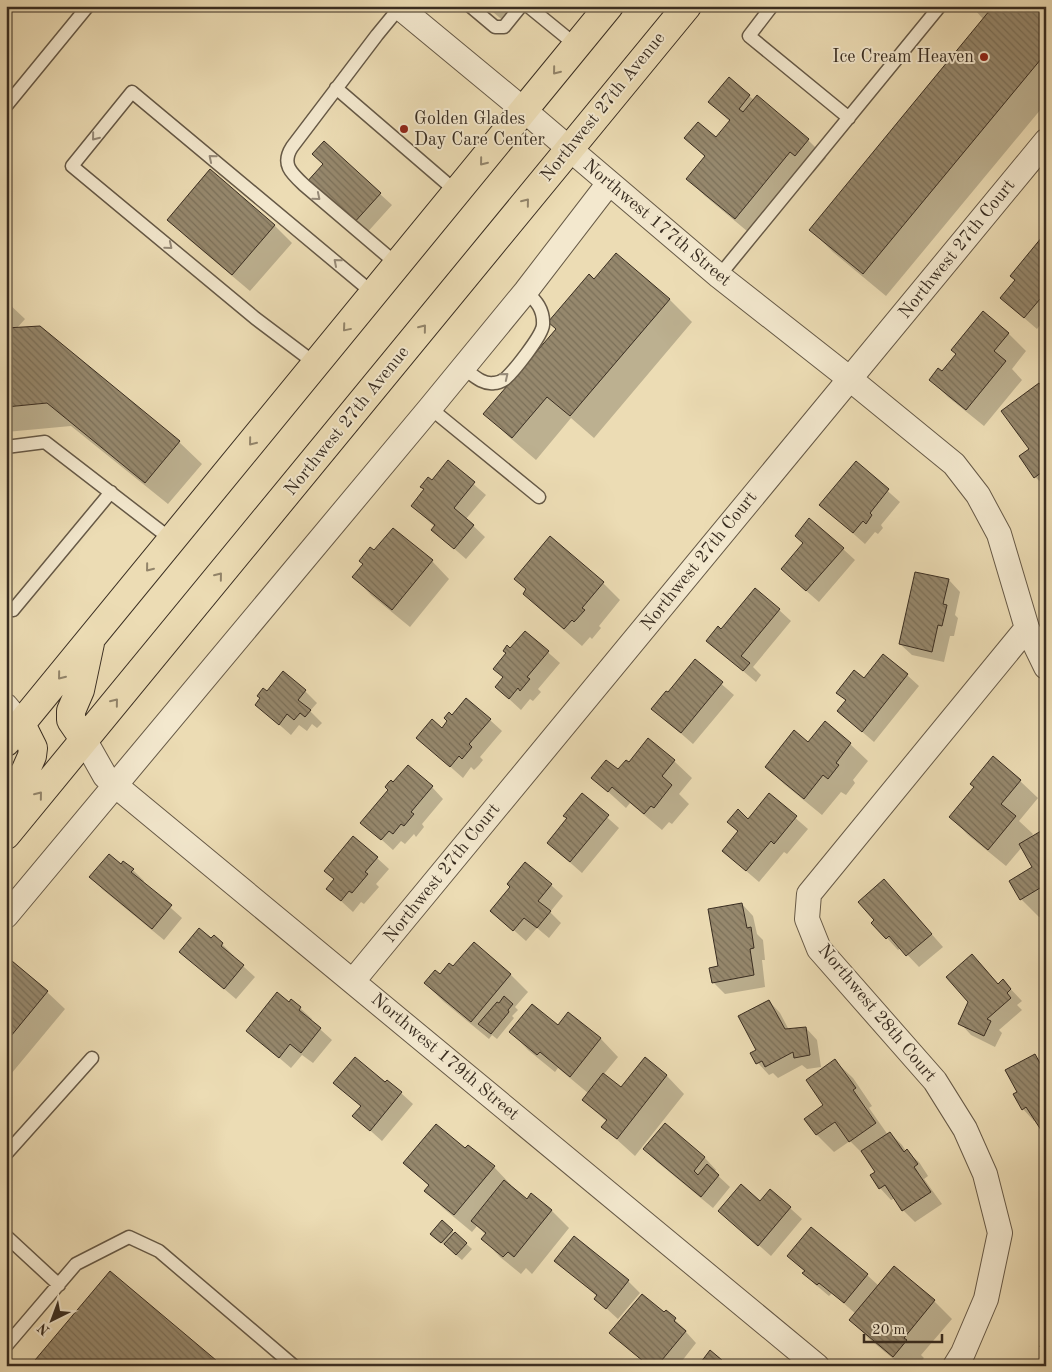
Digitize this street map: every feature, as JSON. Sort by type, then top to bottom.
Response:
[{"type":"main road","points":[[7,834],[20,779],[32,756],[33,748],[11,724],[92,638],[609,6]]},
{"type":"main road","name":"Northwest 27th Avenue","points":[[7,834],[686,6]]},
{"type":"main road","points":[[84,739],[71,720],[71,711],[80,690],[92,638]]},
{"type":"street","name":"Northwest 177th Street","points":[[399,7],[719,276],[954,464],[978,495],[999,534],[1027,628],[1046,667]]},
{"type":"street","name":"Northwest 27th Court","points":[[353,981],[1046,141]]},
{"type":"street","points":[[6,916],[463,368],[526,291],[609,183]]},
{"type":"street","name":"Northwest 28th Court","points":[[954,1366],[964,1354],[986,1299],[1000,1233],[985,1174],[965,1129],[935,1081],[819,948],[807,918],[809,894],[1027,628]]},
{"type":"street","name":"Northwest 179th Street","points":[[84,739],[105,776],[115,785],[817,1366]]},
{"type":"lane","points":[[6,106],[88,6]]},
{"type":"lane","points":[[470,6],[495,27],[504,27],[521,6]]},
{"type":"lane","points":[[528,6],[576,46]]},
{"type":"lane","points":[[772,6],[750,36],[849,118]]},
{"type":"lane","points":[[719,276],[940,6]]},
{"type":"lane","points":[[398,265],[304,186],[291,171],[287,160],[292,147],[399,7]]},
{"type":"lane","points":[[336,88],[458,192]]},
{"type":"lane","points":[[316,364],[255,318],[72,166],[132,92],[374,294]]},
{"type":"lane","points":[[463,368],[484,382],[494,383],[504,380],[539,337],[543,325],[542,310],[526,291]]},
{"type":"lane","points":[[430,408],[539,497]]},
{"type":"lane","points":[[6,447],[45,442],[172,540]]},
{"type":"lane","points":[[6,604],[13,610],[111,492]]},
{"type":"lane","points":[[6,1154],[92,1058]]},
{"type":"lane","points":[[6,1236],[59,1285]]},
{"type":"lane","points":[[6,1346],[76,1264],[129,1237],[159,1251],[294,1366]]},
{"type":"building","points":[[973,6],[1046,6],[1046,53],[863,274],[809,230],[990,10],[973,10]]},
{"type":"building","points":[[729,77],[750,95],[739,109],[743,112],[757,95],[809,139],[795,156],[790,152],[735,219],[686,179],[705,156],[684,138],[698,122],[716,137],[730,120],[708,102]]},
{"type":"building","points":[[324,141],[381,193],[352,225],[305,184],[323,164],[312,154]]},
{"type":"building","points":[[210,169],[275,225],[232,275],[167,220]]},
{"type":"building","points":[[1042,237],[1046,241],[1046,304],[1040,299],[1024,318],[1000,298],[1015,280],[1010,276]]},
{"type":"building","points":[[616,253],[670,299],[570,416],[547,397],[512,438],[483,414],[556,329],[548,322],[589,274],[594,279]]},
{"type":"building","points":[[983,311],[1009,333],[994,351],[1006,361],[966,410],[929,380],[938,368],[942,371],[956,354],[951,350]]},
{"type":"building","points":[[40,326],[180,441],[145,483],[47,403],[6,407],[6,328]]},
{"type":"building","points":[[1039,383],[1046,392],[1046,469],[1034,478],[1019,456],[1029,449],[1001,411]]},
{"type":"building","points":[[448,460],[475,482],[454,508],[474,525],[454,549],[431,530],[435,525],[411,506],[424,489],[420,487],[428,477],[432,480]]},
{"type":"building","points":[[856,461],[889,489],[870,513],[872,515],[866,524],[863,521],[853,533],[819,505]]},
{"type":"building","points":[[809,518],[844,548],[806,591],[781,569],[803,543],[795,536]]},
{"type":"building","points":[[393,528],[433,560],[392,610],[352,577],[363,564],[359,561],[370,547],[374,550]]},
{"type":"building","points":[[550,536],[604,582],[582,608],[585,610],[574,622],[572,620],[564,629],[523,594],[526,589],[514,579]]},
{"type":"building","points":[[915,572],[949,579],[943,604],[947,605],[942,626],[938,625],[932,652],[899,644]]},
{"type":"building","points":[[755,588],[780,609],[741,656],[750,663],[743,671],[706,641],[718,626],[721,629]]},
{"type":"building","points":[[525,631],[549,651],[527,677],[530,679],[520,691],[518,688],[509,699],[495,687],[503,677],[493,669],[506,653],[503,651],[507,645],[510,648]]},
{"type":"building","points":[[883,654],[908,674],[862,732],[837,711],[846,700],[836,693],[854,670],[864,678]]},
{"type":"building","points":[[695,659],[723,682],[681,733],[651,709],[666,691],[668,692]]},
{"type":"building","points":[[283,671],[306,690],[298,700],[311,710],[305,717],[300,713],[294,720],[287,714],[279,725],[255,705],[260,698],[257,696],[263,688],[267,691]]},
{"type":"building","points":[[466,698],[491,719],[469,744],[472,747],[462,759],[459,756],[450,767],[416,738],[432,719],[442,728],[447,721],[444,718],[449,712],[452,715]]},
{"type":"building","points":[[825,721],[851,743],[836,763],[839,765],[828,779],[823,775],[804,799],[765,767],[794,730],[808,742]]},
{"type":"building","points":[[648,738],[675,760],[662,776],[672,785],[654,808],[651,806],[644,814],[612,787],[608,792],[591,778],[606,760],[618,769],[626,760],[629,762]]},
{"type":"building","points":[[993,756],[1021,780],[1001,804],[1016,816],[988,850],[949,817],[974,787],[970,784]]},
{"type":"building","points":[[408,765],[433,786],[411,812],[414,814],[404,826],[401,824],[393,834],[389,831],[381,840],[360,823],[388,790],[385,787],[388,783],[391,780],[393,782]]},
{"type":"building","points":[[582,793],[609,815],[570,862],[547,843],[567,818],[563,816]]},
{"type":"building","points":[[769,793],[797,816],[774,844],[771,841],[746,871],[722,851],[738,831],[727,822],[738,809],[748,819]]},
{"type":"building","points":[[1046,828],[1046,887],[1045,885],[1020,900],[1009,881],[1032,867],[1019,844]]},
{"type":"building","points":[[353,836],[378,857],[365,872],[368,874],[352,893],[349,891],[341,901],[326,889],[334,879],[324,871]]},
{"type":"building","points":[[109,854],[121,864],[123,861],[134,869],[131,872],[172,905],[152,929],[89,877]]},
{"type":"building","points":[[525,862],[552,884],[538,901],[551,911],[537,928],[524,918],[513,931],[490,911],[510,887],[507,884]]},
{"type":"building","points":[[884,879],[932,934],[906,956],[889,936],[886,939],[871,923],[874,920],[858,902]]},
{"type":"building","points":[[742,903],[747,928],[751,927],[754,948],[750,949],[754,975],[712,983],[709,968],[718,966],[708,909]]},
{"type":"building","points":[[199,928],[211,938],[214,935],[223,943],[221,946],[244,965],[224,989],[179,952]]},
{"type":"building","points":[[474,942],[511,974],[471,1022],[424,983],[435,970],[440,974],[449,963],[453,966]]},
{"type":"building","points":[[972,954],[998,984],[1003,979],[1011,989],[1007,993],[1011,998],[987,1019],[991,1021],[984,1036],[958,1024],[968,1002],[946,977]]},
{"type":"building","points":[[6,956],[48,991],[6,1042]]},
{"type":"building","points":[[277,992],[289,1002],[291,999],[301,1007],[299,1010],[321,1028],[301,1053],[290,1044],[279,1058],[246,1031]]},
{"type":"building","points":[[504,996],[513,1004],[508,1010],[509,1012],[491,1034],[478,1024]]},
{"type":"building","points":[[769,1000],[785,1029],[806,1027],[810,1055],[794,1058],[793,1052],[765,1067],[762,1061],[756,1064],[750,1053],[756,1050],[738,1016]]},
{"type":"building","points":[[532,1004],[558,1025],[568,1012],[601,1038],[570,1077],[540,1052],[537,1055],[509,1032]]},
{"type":"building","points":[[1035,1054],[1046,1074],[1046,1131],[1043,1133],[1026,1107],[1022,1110],[1013,1094],[1017,1092],[1005,1070]]},
{"type":"building","points":[[355,1057],[385,1082],[387,1080],[402,1092],[370,1131],[352,1116],[361,1106],[333,1083]]},
{"type":"building","points":[[645,1057],[667,1075],[617,1139],[601,1127],[607,1120],[582,1100],[603,1073],[621,1087]]},
{"type":"building","points":[[835,1059],[856,1088],[853,1090],[876,1123],[849,1142],[835,1122],[816,1135],[804,1119],[823,1105],[806,1080]]},
{"type":"building","points":[[665,1123],[705,1157],[694,1171],[698,1175],[707,1164],[719,1175],[701,1197],[643,1149]]},
{"type":"building","points":[[436,1124],[465,1148],[468,1145],[495,1166],[454,1215],[424,1191],[429,1185],[403,1163]]},
{"type":"building","points":[[890,1132],[904,1152],[907,1149],[918,1164],[914,1167],[931,1192],[902,1211],[885,1185],[879,1189],[870,1175],[875,1172],[861,1151]]},
{"type":"building","points":[[504,1180],[527,1199],[531,1193],[552,1210],[514,1257],[508,1252],[503,1257],[481,1239],[486,1233],[471,1221]]},
{"type":"building","points":[[741,1184],[760,1201],[770,1189],[791,1207],[758,1246],[718,1211]]},
{"type":"building","points":[[442,1220],[453,1230],[441,1243],[430,1234]]},
{"type":"building","points":[[811,1227],[868,1274],[844,1303],[819,1283],[817,1285],[802,1273],[805,1271],[787,1256]]},
{"type":"building","points":[[455,1232],[467,1243],[456,1255],[444,1244]]},
{"type":"building","points":[[574,1236],[629,1280],[606,1309],[594,1299],[597,1295],[554,1261]]},
{"type":"building","points":[[894,1266],[935,1300],[904,1338],[907,1340],[893,1357],[849,1320]]},
{"type":"building","points":[[110,1271],[223,1366],[30,1366]]},
{"type":"building","points":[[642,1294],[664,1312],[666,1310],[676,1318],[674,1321],[686,1331],[657,1366],[649,1366],[609,1333]]},
{"type":"building","points":[[1046,1324],[1046,1348],[1040,1347]]},
{"type":"building","points":[[710,1350],[729,1366],[698,1366]]},
{"type":"place","name":"Ice Cream Heaven","points":[[984,57]]},
{"type":"place","name":"Golden Glades Day Care Center","points":[[404,129]]}]
